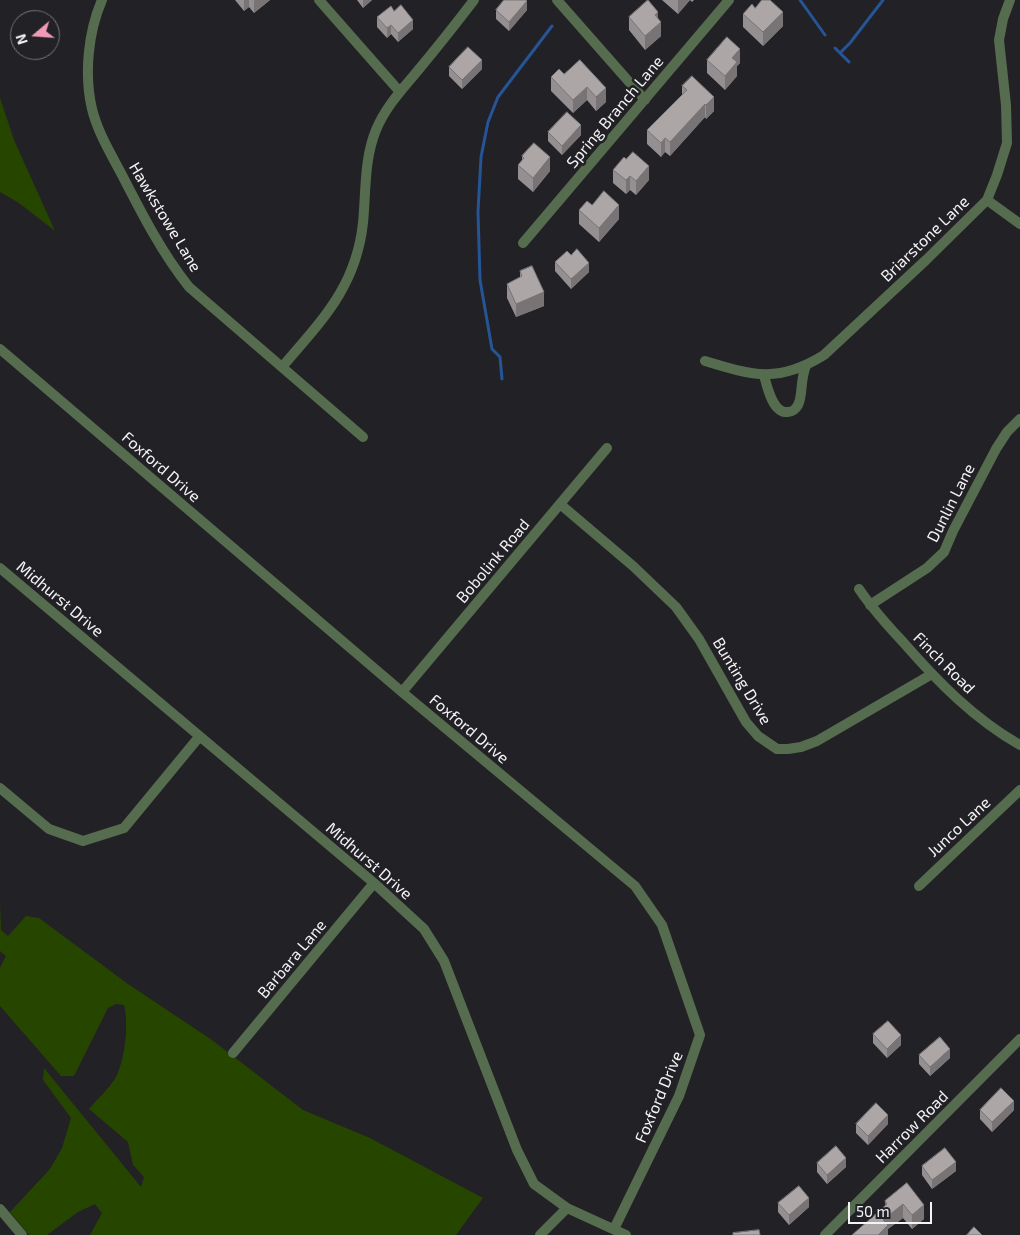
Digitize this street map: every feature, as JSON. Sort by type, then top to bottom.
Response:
[{"type":"street","name":"Hawkstowe Lane","points":[[102,0],[90,44],[88,78],[92,109],[103,140],[172,266],[189,287],[283,366],[363,437]]},
{"type":"street","points":[[319,0],[400,92]]},
{"type":"street","points":[[283,366],[344,289],[355,261],[363,225],[368,159],[376,131],[389,105],[474,0]]},
{"type":"street","points":[[557,0],[645,100]]},
{"type":"street","name":"Spring Branch Lane","points":[[523,242],[729,0]]},
{"type":"street","name":"Briarstone Lane","points":[[705,362],[745,373],[764,375],[806,366],[824,355],[987,200],[1007,143],[1006,105],[999,40],[1003,19],[1010,0]]},
{"type":"street","points":[[987,200],[1020,224]]},
{"type":"street","name":"Foxford Drive","points":[[0,349],[402,692],[635,886],[662,925],[700,1035],[680,1096],[614,1229]]},
{"type":"street","points":[[764,375],[775,404],[781,410],[786,412],[792,411],[798,405],[802,373],[806,366]]},
{"type":"street","name":"Dunlin Lane","points":[[870,605],[927,568],[944,552],[996,449],[1007,432],[1020,420]]},
{"type":"street","name":"Bobolink Road","points":[[402,692],[607,448]]},
{"type":"street","name":"Bunting Drive","points":[[560,504],[633,566],[676,607],[699,639],[746,722],[758,736],[777,749],[802,747],[817,741],[932,674]]},
{"type":"street","name":"Midhurst Drive","points":[[0,568],[374,883],[424,930],[444,961],[517,1150],[534,1184],[567,1208],[626,1235]]},
{"type":"street","name":"Finch Road","points":[[859,589],[870,605],[932,674],[976,716],[1020,745]]},
{"type":"street","points":[[0,788],[49,829],[83,840],[124,828],[199,737]]},
{"type":"street","name":"Junco Lane","points":[[919,886],[1020,790]]},
{"type":"street","name":"Barbara Lane","points":[[234,1053],[374,883]]},
{"type":"street","name":"Harrow Road","points":[[825,1235],[1020,1039]]},
{"type":"street","points":[[540,1235],[567,1208]]},
{"type":"street","points":[[1,1211],[22,1235]]},
{"type":"green space","points":[[0,98],[14,140],[55,231],[19,203],[0,192]]},
{"type":"green space","points":[[0,902],[1,930],[8,936],[26,916],[39,918],[128,984],[212,1040],[303,1110],[370,1138],[483,1198],[456,1235],[90,1235],[102,1213],[95,1204],[78,1212],[47,1235],[29,1235],[10,1212],[50,1169],[62,1148],[71,1118],[43,1080],[44,1068],[141,1187],[144,1177],[133,1165],[128,1142],[89,1109],[110,1085],[119,1070],[124,1051],[126,1031],[124,1005],[116,1004],[108,1008],[74,1076],[61,1076],[0,1006],[0,968],[6,956],[0,951]]},
{"type":"building","points":[[504,0],[527,1],[509,22],[496,10]]},
{"type":"building","points":[[648,0],[658,12],[655,15],[661,22],[645,36],[629,17]]},
{"type":"building","points":[[762,0],[770,0],[783,12],[763,32],[743,14],[752,4],[755,8]]},
{"type":"building","points":[[401,5],[413,20],[398,33],[391,25],[387,28],[377,17],[391,6],[394,11]]},
{"type":"building","points":[[727,37],[740,49],[732,58],[737,62],[725,76],[707,60]]},
{"type":"building","points":[[468,47],[482,60],[462,80],[449,67]]},
{"type":"building","points":[[580,60],[606,88],[596,97],[587,87],[573,100],[551,77],[559,69],[564,74]]},
{"type":"building","points":[[692,76],[714,97],[705,104],[670,142],[665,138],[661,143],[647,130],[687,90],[682,86]]},
{"type":"building","points":[[567,112],[581,125],[562,146],[548,132]]},
{"type":"building","points":[[534,143],[550,157],[533,178],[518,165],[524,158],[522,156]]},
{"type":"building","points":[[633,152],[649,166],[636,181],[630,176],[626,180],[613,170],[624,157],[626,159]]},
{"type":"building","points":[[604,191],[619,205],[599,228],[579,210],[587,201],[592,205]]},
{"type":"building","points":[[577,249],[589,263],[571,279],[555,262],[567,251],[571,255]]},
{"type":"building","points":[[532,266],[544,292],[516,304],[507,284],[522,276],[520,271]]},
{"type":"building","points":[[888,1021],[901,1035],[887,1049],[873,1034]]},
{"type":"building","points":[[940,1037],[950,1049],[930,1067],[919,1055]]},
{"type":"building","points":[[1001,1088],[1014,1101],[992,1122],[980,1110]]},
{"type":"building","points":[[876,1103],[888,1115],[868,1136],[856,1124]]},
{"type":"building","points":[[836,1146],[846,1158],[827,1175],[817,1163]]},
{"type":"building","points":[[945,1148],[956,1162],[932,1180],[922,1166]]},
{"type":"building","points":[[907,1183],[924,1205],[912,1215],[903,1204],[883,1220],[888,1225],[878,1235],[852,1235],[887,1204],[885,1201]]},
{"type":"building","points":[[799,1186],[809,1198],[789,1215],[778,1203]]},
{"type":"building","points":[[974,1227],[982,1235],[967,1235]]},
{"type":"building","points":[[759,1230],[760,1235],[733,1235],[733,1233]]},
{"type":"waterway","points":[[800,0],[825,35]]},
{"type":"waterway","points":[[840,53],[883,0]]},
{"type":"waterway","points":[[502,379],[500,357],[492,349],[480,280],[478,212],[481,157],[488,122],[498,97],[552,26]]},
{"type":"waterway","points":[[835,48],[849,62]]}]
